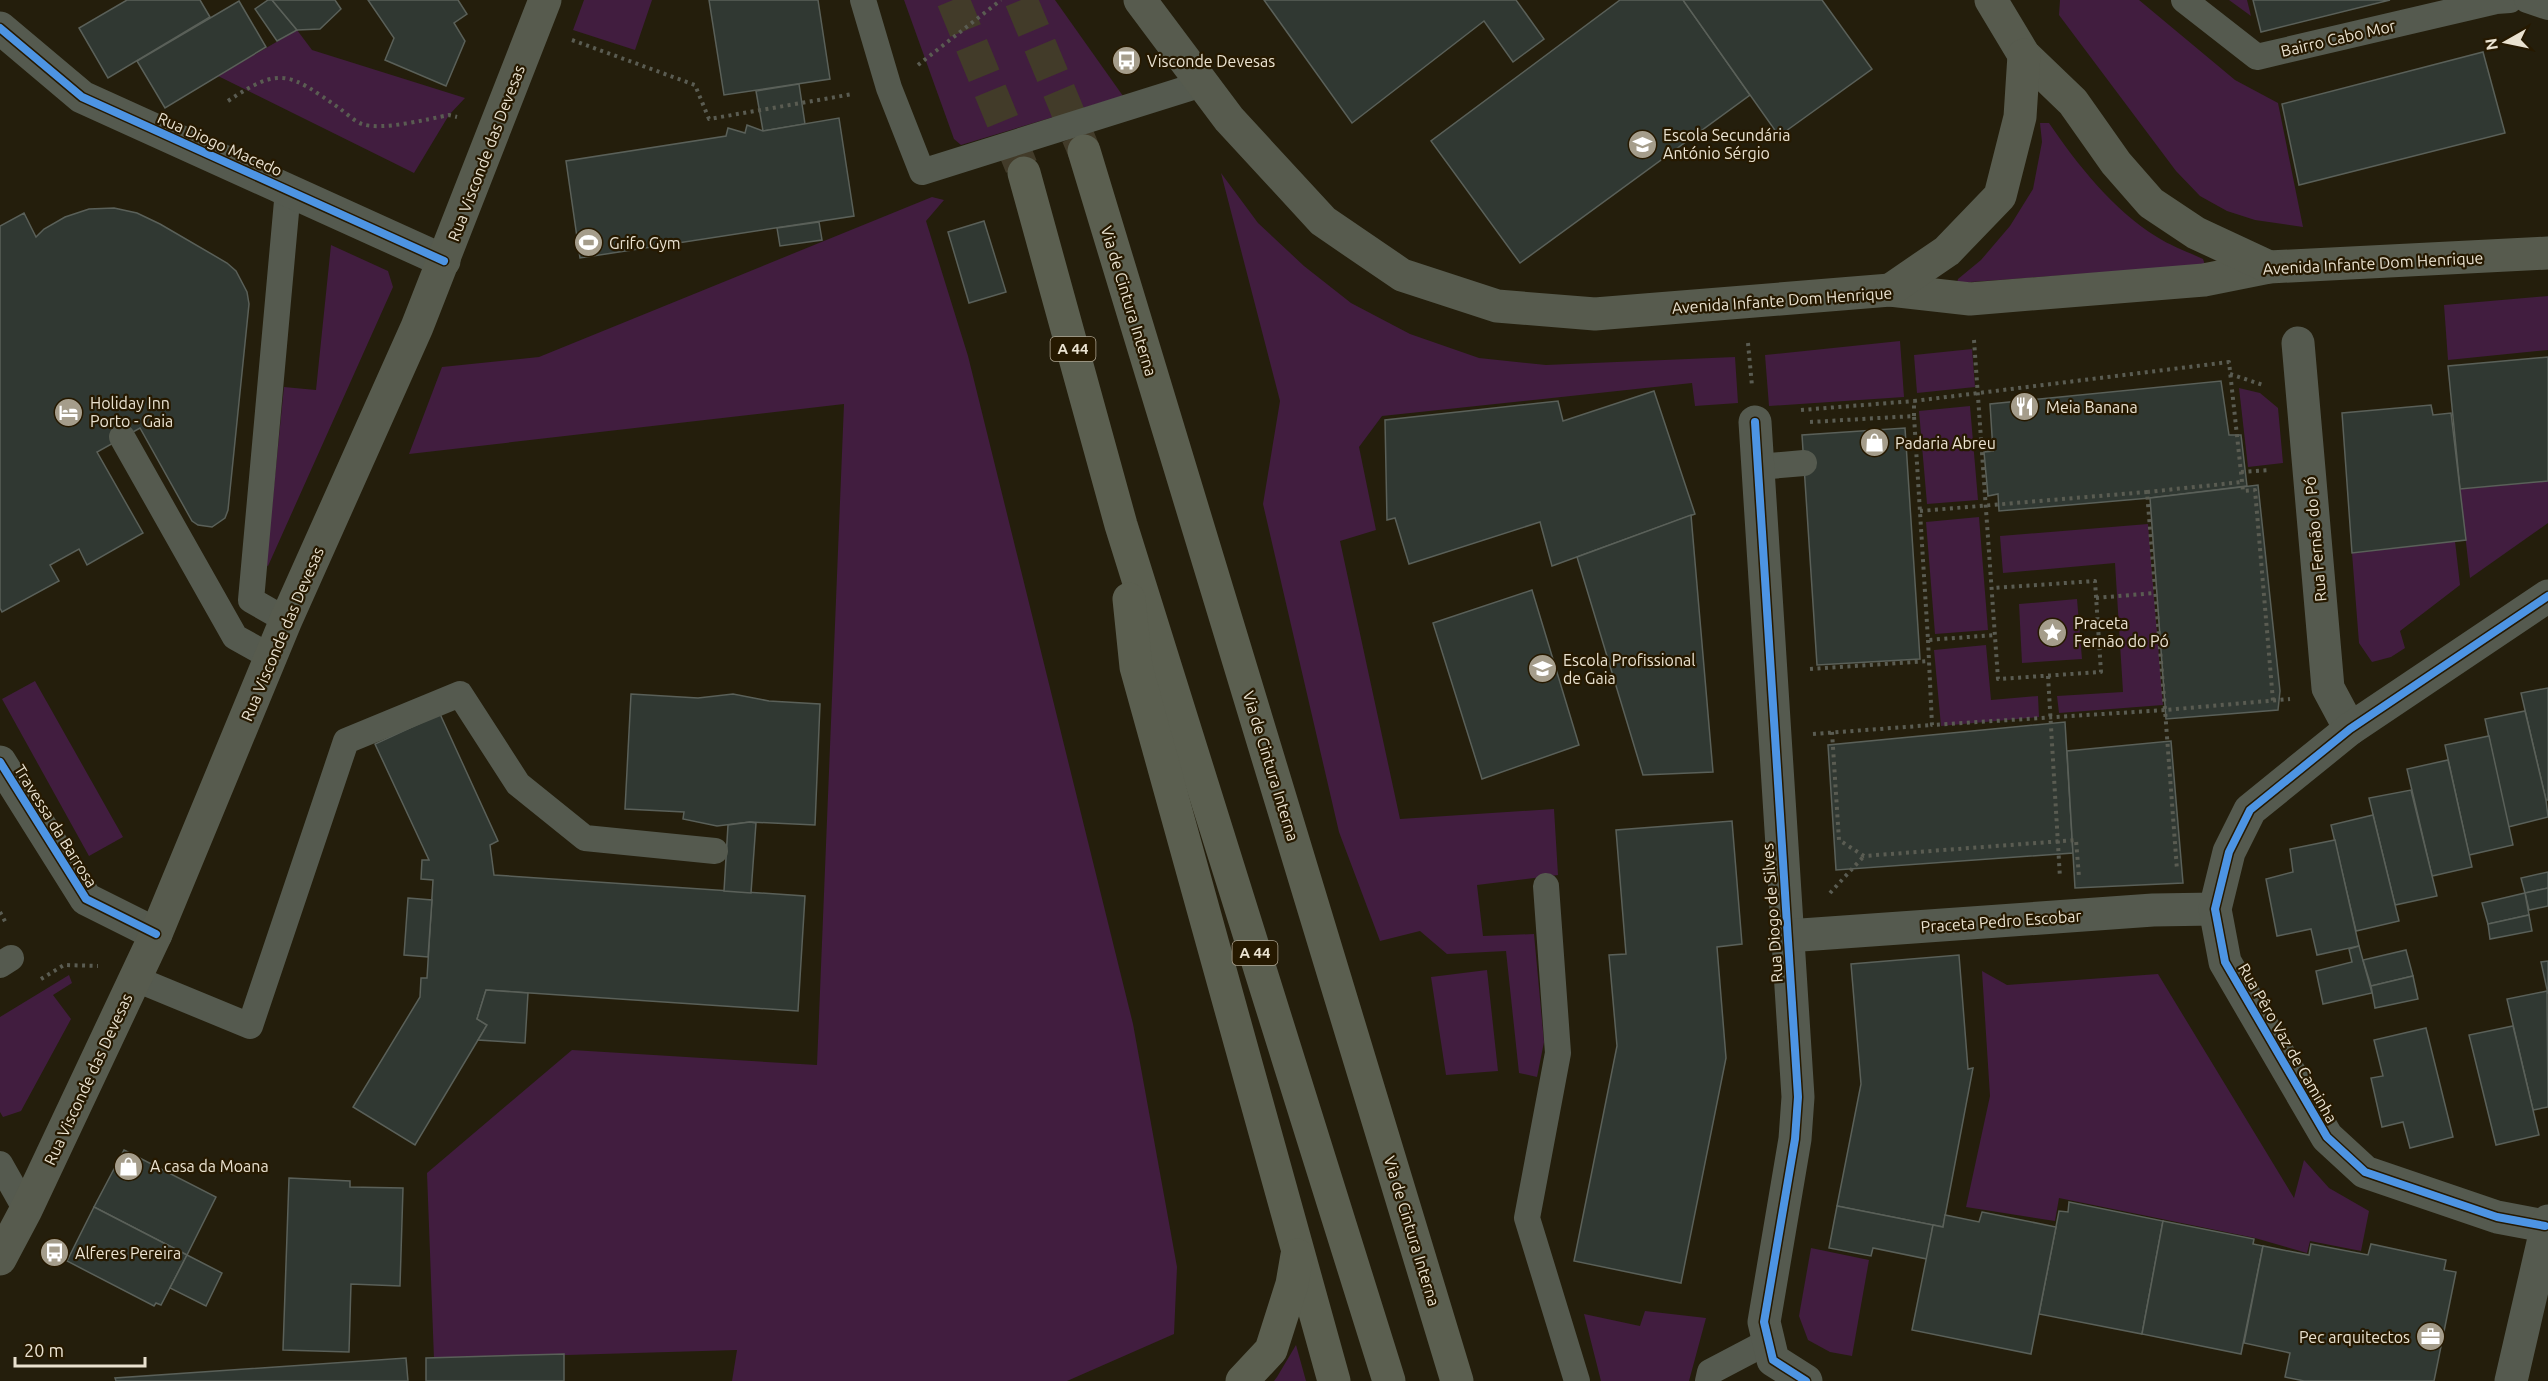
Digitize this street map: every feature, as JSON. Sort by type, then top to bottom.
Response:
[{"type":"highway","name":"Via de Cintura Interna","points":[[1084,151],[1457,1381]]},
{"type":"highway","name":"A 44","points":[[1024,173],[1121,525],[1389,1381]]},
{"type":"highway","points":[[1121,525],[1136,667],[1334,1381]]},
{"type":"highway","points":[[1242,1381],[1271,1350],[1292,1284],[1298,1250]]},
{"type":"main road","name":"Avenida Infante Dom Henrique","points":[[1140,0],[1229,119],[1323,221],[1402,275],[1497,306],[1595,314],[1890,290],[1970,299],[2204,280],[2269,267],[2548,253]]},
{"type":"main road","points":[[1991,0],[2024,55],[2073,102],[2116,163],[2151,203],[2196,233],[2269,267]]},
{"type":"main road","name":"Rua Visconde das Devesas","points":[[0,1259],[26,1210],[136,980],[286,620],[417,327],[444,261],[538,4]]},
{"type":"main road","points":[[1890,290],[1947,251],[2000,195],[2020,117],[2024,55]]},
{"type":"street","name":"Rua Diogo Macedo","points":[[0,28],[82,97],[444,261]]},
{"type":"street","name":"Rua Fernão do Pó","points":[[2298,343],[2328,688],[2350,729]]},
{"type":"street","name":"Rua Diogo de Silves","points":[[1755,422],[1798,1097],[1795,1139],[1764,1322],[1773,1360],[1795,1378]]},
{"type":"street","name":"Rua Pêro Vaz de Caminha","points":[[2547,1224],[2497,1216],[2365,1172],[2326,1137],[2225,962],[2215,909],[2229,852],[2250,810],[2350,729],[2548,596]]},
{"type":"street","name":"Travessa da Barrosa","points":[[0,762],[86,899],[156,934]]},
{"type":"street","name":"Praceta Pedro Escobar","points":[[1787,936],[2153,910],[2215,909]]},
{"type":"street","points":[[2511,1381],[2547,1224]]},
{"type":"lane","points":[[863,0],[889,88],[922,172],[1202,84]]},
{"type":"lane","name":"Bairro Cabo Mor","points":[[2184,0],[2257,57],[2510,0]]},
{"type":"lane","points":[[2527,0],[2548,8]]},
{"type":"lane","points":[[286,620],[251,600],[288,190]]},
{"type":"lane","points":[[122,437],[235,637],[271,657]]},
{"type":"lane","points":[[1758,467],[1804,463]]},
{"type":"lane","points":[[136,980],[250,1026],[346,741],[460,694],[518,784],[585,838],[715,851]]},
{"type":"lane","points":[[1546,886],[1558,1053],[1527,1218],[1577,1381]]},
{"type":"lane","points":[[0,1164],[26,1210]]},
{"type":"lane","points":[[1708,1381],[1710,1372],[1769,1341]]},
{"type":"path","points":[[538,4],[575,42],[695,85],[709,119],[889,88],[1001,0]]},
{"type":"path","points":[[228,100],[252,85],[273,77],[301,82],[362,124],[399,125],[449,115],[467,119]]},
{"type":"path","points":[[1974,340],[1998,680],[2101,672],[2095,581],[1992,588]]},
{"type":"path","points":[[1748,343],[1751,375]]},
{"type":"path","points":[[1801,410],[1978,395],[2229,362],[2242,491],[2255,490],[2273,701]]},
{"type":"path","points":[[1914,401],[1932,725]]},
{"type":"path","points":[[1809,422],[1914,416]]},
{"type":"path","points":[[1920,511],[1986,507],[2242,482]]},
{"type":"path","points":[[2147,492],[2178,872],[2166,872]]},
{"type":"path","points":[[2096,598],[2155,592]]},
{"type":"path","points":[[1928,640],[1995,635]]},
{"type":"path","points":[[1806,669],[1929,661]]},
{"type":"path","points":[[2048,676],[2060,884]]},
{"type":"path","points":[[1809,734],[2281,700]]},
{"type":"path","points":[[1832,732],[1839,840],[1864,856],[2076,840],[2079,877],[2090,876]]},
{"type":"path","points":[[1829,894],[1864,856]]},
{"type":"path","points":[[36,981],[64,965],[102,966]]},
{"type":"shaded area","points":[[584,0],[652,0],[635,50],[573,30]]},
{"type":"shaded area","points":[[904,0],[1055,0],[1123,96],[961,145],[954,139]]},
{"type":"shaded area","points":[[2060,0],[2139,0],[2235,80],[2278,103],[2303,227],[2255,220],[2227,211],[2200,196],[2176,171],[2059,15]]},
{"type":"shaded area","points":[[2229,0],[2247,0],[2251,16]]},
{"type":"shaded area","points":[[297,30],[312,50],[465,98],[449,115],[414,173],[218,76]]},
{"type":"shaded area","points":[[2040,123],[2049,123],[2097,186],[2141,227],[2162,240],[2203,259],[2205,265],[1957,283],[1958,279],[1981,260],[2010,226],[2033,189],[2042,142]]},
{"type":"shaded area","points":[[1221,173],[1258,223],[1304,266],[1351,303],[1410,334],[1479,358],[1546,365],[1735,357],[1738,403],[1695,406],[1692,383],[1382,416],[1359,447],[1376,530],[1340,541],[1400,819],[1554,809],[1558,875],[1477,885],[1483,936],[1534,934],[1544,1042],[1537,1077],[1519,1073],[1506,951],[1447,954],[1420,931],[1380,941],[1339,832],[1263,504],[1280,401]]},
{"type":"shaded area","points":[[932,197],[944,200],[926,221],[968,356],[1133,1024],[1177,1267],[1174,1334],[1067,1381],[732,1381],[737,1350],[434,1359],[427,1173],[572,1050],[817,1065],[844,404],[409,454],[442,367],[539,357]]},
{"type":"shaded area","points":[[331,245],[388,271],[393,287],[268,566],[266,565],[284,387],[316,390]]},
{"type":"shaded area","points":[[2548,296],[2548,350],[2448,360],[2444,305]]},
{"type":"shaded area","points":[[1900,341],[1904,397],[1769,406],[1765,355]]},
{"type":"shaded area","points":[[1972,349],[1975,387],[1917,393],[1914,355]]},
{"type":"shaded area","points":[[2239,388],[2260,393],[2278,408],[2283,463],[2248,467]]},
{"type":"shaded area","points":[[1970,406],[1978,500],[1927,504],[1919,411]]},
{"type":"shaded area","points":[[2548,481],[2548,523],[2470,578],[2460,489]]},
{"type":"shaded area","points":[[1979,517],[1988,630],[1935,634],[1926,522]]},
{"type":"shaded area","points":[[2148,524],[2163,705],[2059,713],[2057,696],[2123,692],[2115,563],[2003,573],[2000,536]]},
{"type":"shaded area","points":[[2455,541],[2460,585],[2400,631],[2405,648],[2391,657],[2372,662],[2359,643],[2352,553]]},
{"type":"shaded area","points":[[2077,599],[2082,659],[2022,663],[2019,604]]},
{"type":"shaded area","points":[[1986,645],[1991,700],[2038,696],[2039,717],[1941,726],[1934,650]]},
{"type":"shaded area","points":[[35,681],[123,837],[89,856],[2,699]]},
{"type":"shaded area","points":[[1487,970],[1498,1071],[1446,1075],[1431,977]]},
{"type":"shaded area","points":[[1982,971],[2007,985],[2158,974],[2294,1198],[2304,1160],[2329,1188],[2369,1211],[2361,1251],[2310,1241],[2307,1253],[2255,1238],[2059,1198],[2055,1221],[1966,1207],[1990,1096]]},
{"type":"shaded area","points":[[69,975],[72,983],[53,995],[71,1019],[21,1111],[3,1117],[0,1112],[0,1017]]},
{"type":"shaded area","points":[[1811,1248],[1869,1260],[1852,1356],[1830,1352],[1808,1340],[1799,1316]]},
{"type":"shaded area","points":[[1645,1311],[1706,1318],[1689,1381],[1601,1381],[1584,1314],[1640,1326]]},
{"type":"shaded area","points":[[1296,1345],[1306,1381],[1274,1381],[1277,1377]]},
{"type":"building","points":[[127,0],[200,0],[210,17],[108,78],[79,28]]},
{"type":"building","points":[[268,0],[272,0],[297,30],[277,41],[255,9]]},
{"type":"building","points":[[272,0],[335,0],[341,9],[320,29],[297,30]]},
{"type":"building","points":[[368,0],[458,0],[467,14],[454,23],[465,41],[446,86],[385,60],[394,38]]},
{"type":"building","points":[[709,0],[818,0],[830,79],[724,95]]},
{"type":"building","points":[[1264,0],[1516,0],[1544,39],[1513,62],[1484,21],[1352,123]]},
{"type":"building","points":[[1620,0],[1683,0],[1750,95],[1520,263],[1431,141]]},
{"type":"building","points":[[1683,0],[1822,0],[1872,69],[1779,136]]},
{"type":"building","points":[[2253,0],[2390,0],[2261,32]]},
{"type":"building","points":[[239,1],[266,47],[165,108],[137,61]]},
{"type":"building","points":[[2483,52],[2505,133],[2299,185],[2282,104]]},
{"type":"building","points":[[799,84],[805,124],[763,131],[756,91]]},
{"type":"building","points":[[839,118],[854,216],[580,258],[566,161],[726,136],[728,128],[745,133],[747,125],[763,131]]},
{"type":"building","points":[[114,208],[137,213],[160,224],[227,263],[236,271],[247,292],[249,304],[228,510],[225,518],[212,527],[198,525],[192,521],[140,428],[97,452],[143,533],[87,565],[79,549],[50,565],[59,581],[2,612],[0,608],[0,226],[24,213],[36,237],[44,229],[65,217],[89,209]]},
{"type":"building","points":[[984,221],[1006,292],[969,303],[948,232]]},
{"type":"building","points":[[819,222],[822,240],[780,246],[777,228]]},
{"type":"building","points":[[2548,357],[2548,481],[2460,489],[2448,366]]},
{"type":"building","points":[[2221,381],[2229,435],[2241,435],[2247,486],[2150,498],[1999,511],[1998,494],[1988,496],[1984,452],[1993,451],[1990,404]]},
{"type":"building","points":[[1654,391],[1695,514],[1552,566],[1540,522],[1409,564],[1395,518],[1387,520],[1385,420],[1558,401],[1563,421]]},
{"type":"building","points":[[2431,405],[2433,415],[2451,413],[2466,540],[2352,553],[2342,413]]},
{"type":"building","points":[[1905,428],[1920,659],[1817,665],[1802,435]]},
{"type":"building","points":[[2258,485],[2280,691],[2278,710],[2166,719],[2150,498]]},
{"type":"building","points":[[1691,515],[1713,772],[1643,775],[1577,557]]},
{"type":"building","points":[[1532,590],[1579,745],[1482,779],[1433,623]]},
{"type":"building","points":[[2548,688],[2548,800],[2546,800],[2521,693]]},
{"type":"building","points":[[631,694],[698,698],[733,694],[769,701],[820,704],[815,825],[750,822],[717,826],[683,819],[684,812],[625,809]]},
{"type":"building","points":[[2525,711],[2548,817],[2508,827],[2485,719]]},
{"type":"building","points":[[440,714],[498,841],[490,845],[494,875],[805,896],[798,1011],[486,990],[477,1019],[487,1025],[415,1145],[353,1107],[420,997],[421,978],[427,978],[433,880],[421,879],[422,860],[429,860],[375,744]]},
{"type":"building","points":[[2065,722],[2073,853],[1836,870],[1828,745]]},
{"type":"building","points":[[2489,736],[2513,845],[2469,855],[2445,745]]},
{"type":"building","points":[[2171,741],[2183,883],[2075,888],[2067,751]]},
{"type":"building","points":[[2448,760],[2472,867],[2432,876],[2407,769]]},
{"type":"building","points":[[2411,790],[2437,896],[2395,905],[2369,798]]},
{"type":"building","points":[[2373,815],[2399,921],[2356,931],[2331,825]]},
{"type":"building","points":[[1732,821],[1742,944],[1717,947],[1726,1058],[1681,1283],[1574,1261],[1617,1046],[1609,955],[1626,954],[1616,830]]},
{"type":"building","points":[[756,823],[751,893],[724,891],[728,825]]},
{"type":"building","points":[[2335,840],[2359,946],[2317,955],[2311,929],[2277,936],[2266,879],[2293,872],[2290,849]]},
{"type":"building","points":[[2548,872],[2548,888],[2525,893],[2521,878]]},
{"type":"building","points":[[2548,888],[2548,906],[2529,910],[2525,893]]},
{"type":"building","points":[[2525,893],[2529,915],[2488,924],[2482,903]]},
{"type":"building","points":[[408,898],[432,900],[428,957],[404,955]]},
{"type":"building","points":[[2529,915],[2532,931],[2490,939],[2488,924]]},
{"type":"building","points":[[2359,946],[2372,993],[2323,1004],[2316,971],[2352,962],[2349,949]]},
{"type":"building","points":[[2406,950],[2413,976],[2371,986],[2363,960]]},
{"type":"building","points":[[1959,955],[1968,1069],[1973,1068],[1943,1227],[1837,1206],[1861,1084],[1851,964]]},
{"type":"building","points":[[2548,961],[2548,994],[2541,962]]},
{"type":"building","points":[[2413,976],[2418,999],[2375,1008],[2371,986]]},
{"type":"building","points":[[486,990],[528,993],[525,1043],[478,1040],[487,1025],[477,1019]]},
{"type":"building","points":[[2547,991],[2548,1107],[2533,1110],[2507,999]]},
{"type":"building","points":[[2513,1026],[2539,1135],[2496,1145],[2469,1035]]},
{"type":"building","points":[[2426,1028],[2453,1137],[2410,1148],[2403,1122],[2382,1127],[2371,1078],[2383,1076],[2374,1040]]},
{"type":"building","points":[[124,1150],[216,1197],[187,1255],[94,1207]]},
{"type":"building","points":[[289,1178],[350,1181],[350,1187],[403,1188],[400,1286],[351,1284],[349,1352],[283,1350]]},
{"type":"building","points":[[2069,1202],[2163,1221],[2142,1334],[2039,1314],[2059,1211],[2068,1212]]},
{"type":"building","points":[[1837,1206],[1933,1225],[1927,1259],[1873,1248],[1871,1256],[1829,1248]]},
{"type":"building","points":[[94,1207],[187,1255],[161,1305],[156,1303],[154,1306],[67,1261]]},
{"type":"building","points":[[1982,1212],[2056,1227],[2031,1354],[1912,1330],[1933,1225],[1943,1227],[1945,1215],[1979,1222]]},
{"type":"building","points":[[2163,1221],[2254,1239],[2253,1244],[2263,1246],[2241,1354],[2142,1334]]},
{"type":"building","points":[[2311,1244],[2368,1255],[2371,1244],[2446,1260],[2444,1270],[2456,1272],[2434,1381],[2304,1381],[2285,1377],[2290,1353],[2244,1343],[2263,1246],[2309,1255]]},
{"type":"building","points":[[187,1255],[222,1273],[206,1306],[170,1288]]},
{"type":"building","points":[[564,1354],[564,1381],[426,1381],[426,1358]]},
{"type":"building","points":[[406,1358],[408,1381],[116,1381],[115,1378]]},
{"type":"tunnel","points":[[953,0],[1024,173]]},
{"type":"tunnel","points":[[1021,0],[1084,151]]},
{"type":"cycle path","points":[[0,28],[82,97],[444,261]]},
{"type":"cycle path","points":[[1755,422],[1798,1097],[1795,1139],[1764,1322],[1773,1360],[1806,1381]]},
{"type":"cycle path","points":[[2545,1226],[2497,1217],[2365,1172],[2327,1137],[2225,962],[2215,909],[2229,852],[2250,810],[2350,729],[2548,596]]},
{"type":"cycle path","points":[[0,762],[86,899],[156,934]]},
{"type":"place","name":"Visconde Devesas","points":[[1126,61]]},
{"type":"place","name":"Escola Secundária António Sérgio","points":[[1642,144]]},
{"type":"place","name":"Grifo Gym","points":[[588,243]]},
{"type":"place","name":"Meia Banana","points":[[2025,407]]},
{"type":"place","name":"Holiday Inn Porto - Gaia","points":[[69,412]]},
{"type":"place","name":"Padaria Abreu","points":[[1874,443]]},
{"type":"place","name":"Praceta Fernão do Pó","points":[[2053,632]]},
{"type":"place","name":"Escola Profissional de Gaia","points":[[1542,669]]},
{"type":"place","name":"A casa da Moana","points":[[129,1166]]},
{"type":"place","name":"Alferes Pereira","points":[[54,1253]]},
{"type":"place","name":"Pec arquitectos","points":[[2431,1337]]}]
